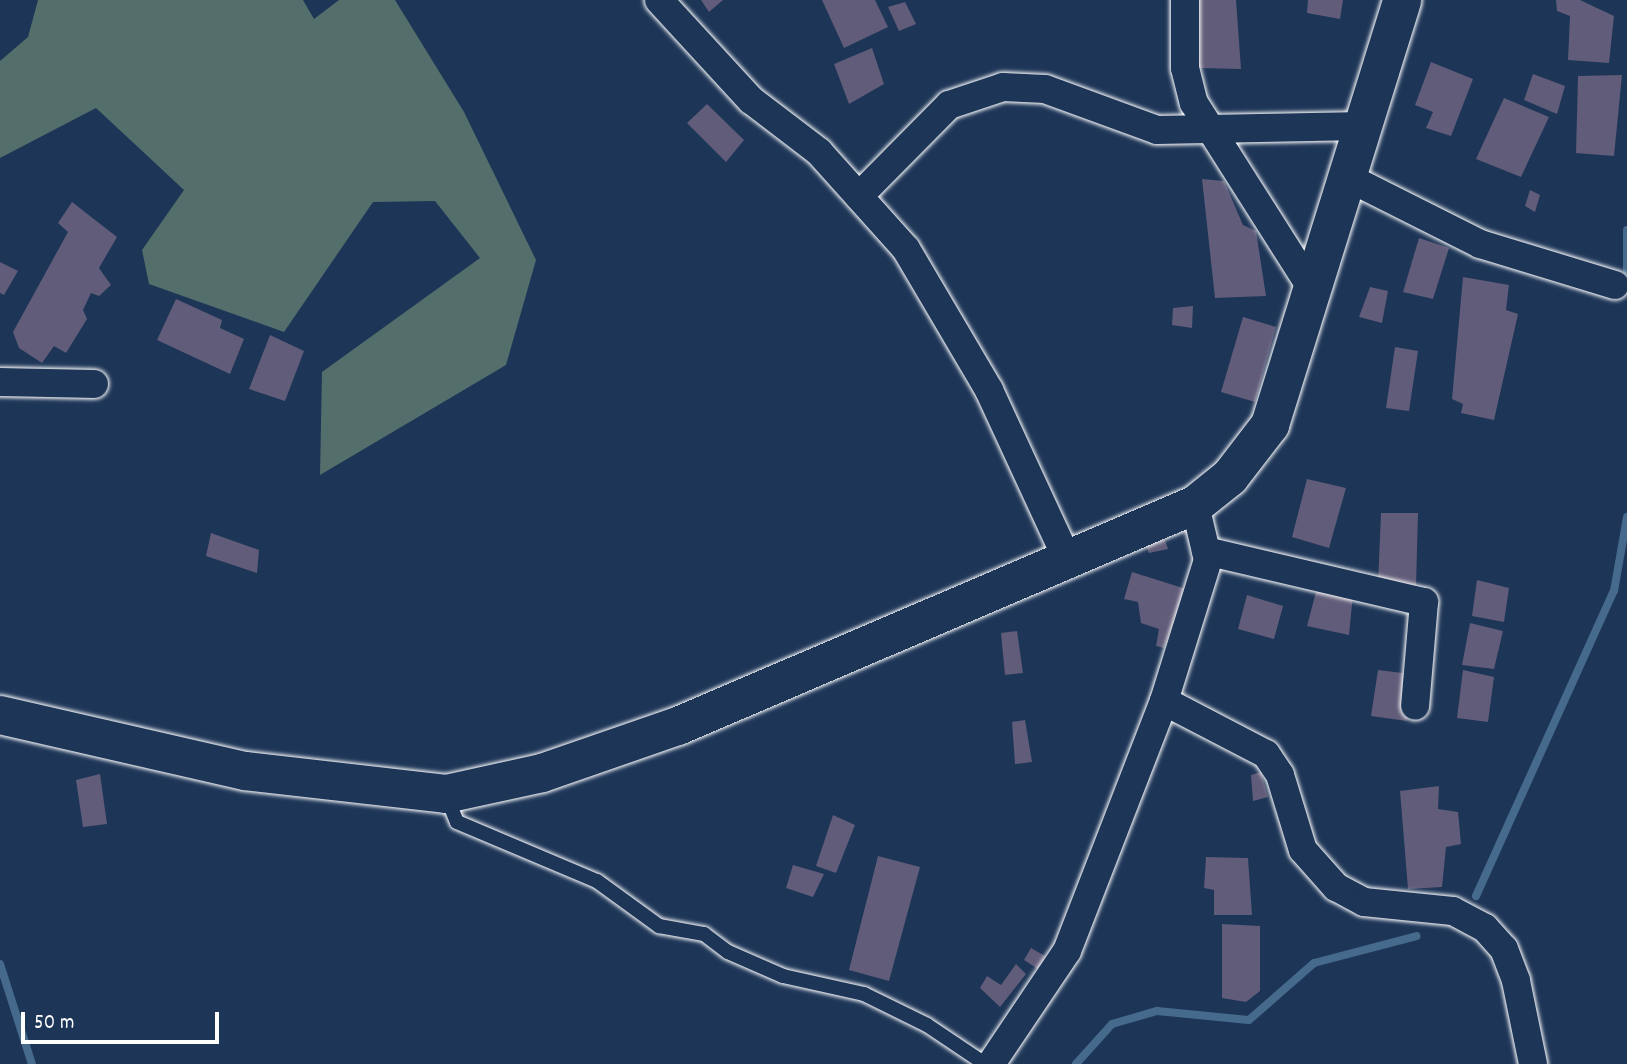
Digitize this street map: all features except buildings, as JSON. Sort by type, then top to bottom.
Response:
[{"type":"street","points":[[659,0],[697,47],[819,152],[906,249],[989,390],[1068,561]]},
{"type":"street","points":[[1185,0],[1185,68],[1210,130],[1312,289]]},
{"type":"street","points":[[0,715],[245,771],[446,794],[542,773],[678,726],[1195,505],[1230,477],[1270,425],[1402,0]]},
{"type":"street","points":[[859,196],[949,104],[1003,87],[1045,89],[1157,130],[1363,126]]},
{"type":"street","points":[[1347,177],[1480,244],[1615,285]]},
{"type":"street","points":[[0,382],[94,384]]},
{"type":"street","points":[[991,1064],[1067,951],[1164,701],[1198,602],[1206,551],[1195,505]]},
{"type":"street","points":[[1206,551],[1424,602],[1415,706]]},
{"type":"street","points":[[1164,701],[1266,754],[1280,775],[1303,850],[1336,887],[1364,902],[1453,911],[1485,928],[1504,949],[1516,981],[1533,1064]]},
{"type":"lane","points":[[446,794],[457,822],[597,881],[659,926],[704,934],[728,952],[783,976],[864,994],[927,1025],[985,1064]]},
{"type":"green space","points":[[38,0],[303,0],[314,19],[339,0],[395,0],[464,112],[536,260],[506,365],[320,475],[322,372],[480,258],[435,201],[373,202],[284,332],[149,284],[142,250],[184,190],[96,108],[0,158],[0,61],[28,37]]},
{"type":"waterway","points":[[1627,230],[1627,270]]},
{"type":"waterway","points":[[1476,896],[1614,591],[1627,517]]},
{"type":"waterway","points":[[1076,1064],[1112,1024],[1157,1011],[1249,1020],[1314,963],[1417,936]]},
{"type":"waterway","points":[[0,964],[32,1064]]}]
